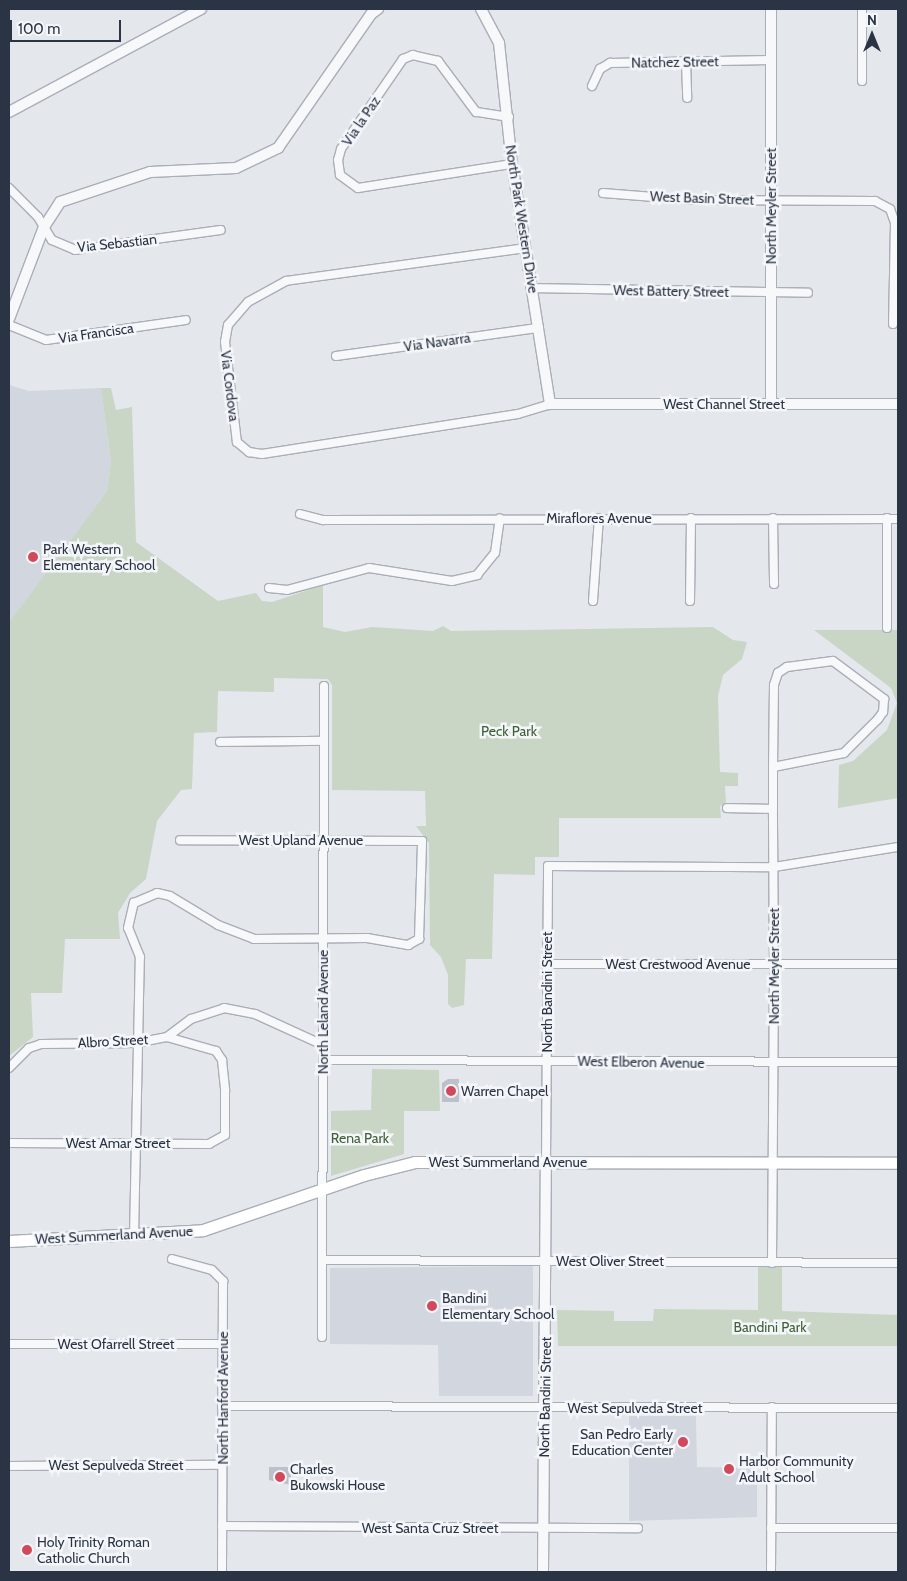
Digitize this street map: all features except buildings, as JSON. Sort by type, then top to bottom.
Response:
[{"type":"main road","name":"West Summerland Avenue","points":[[9,1241],[134,1236],[203,1230],[323,1192],[364,1175],[415,1162],[898,1163]]},
{"type":"street","points":[[9,112],[201,9]]},
{"type":"street","points":[[9,319],[44,227],[54,208],[69,198],[150,172],[236,168],[278,148],[371,14],[378,9]]},
{"type":"street","name":"North Park Western Drive","points":[[481,9],[499,43],[509,118],[512,164],[550,404]]},
{"type":"street","name":"North Meyler Street","points":[[770,9],[771,404]]},
{"type":"street","points":[[862,9],[862,81]]},
{"type":"street","name":"Via la Paz","points":[[509,118],[476,112],[438,61],[413,55],[403,59],[341,148],[338,160],[340,175],[358,188],[512,164]]},
{"type":"street","name":"Natchez Street","points":[[592,86],[600,69],[610,63],[771,60]]},
{"type":"street","points":[[686,62],[687,98]]},
{"type":"street","name":"Via Sebastian","points":[[9,188],[44,227],[52,240],[75,250],[221,230]]},
{"type":"street","name":"West Basin Street","points":[[603,193],[771,200],[875,201],[890,209],[896,223],[893,324]]},
{"type":"street","name":"Via Cordova","points":[[526,248],[286,280],[248,302],[228,325],[225,342],[237,442],[248,452],[262,454],[518,414],[550,404]]},
{"type":"street","name":"West Battery Street","points":[[533,288],[808,293]]},
{"type":"street","name":"Via Francisca","points":[[9,325],[46,340],[186,320]]},
{"type":"street","name":"Via Navarra","points":[[336,356],[539,328]]},
{"type":"street","name":"West Channel Street","points":[[550,404],[898,404]]},
{"type":"street","name":"Miraflores Avenue","points":[[300,514],[323,520],[898,518]]},
{"type":"street","points":[[269,588],[287,590],[369,568],[452,581],[477,575],[494,552],[500,518]]},
{"type":"street","points":[[593,601],[599,518]]},
{"type":"street","points":[[690,601],[691,518]]},
{"type":"street","points":[[774,518],[774,584]]},
{"type":"street","points":[[887,518],[887,628]]},
{"type":"street","name":"North Meyler Street","points":[[772,1262],[774,685],[780,671],[833,661],[877,691],[884,699],[884,712],[840,755],[774,767]]},
{"type":"street","name":"North Leland Avenue","points":[[322,1337],[324,686]]},
{"type":"street","points":[[220,742],[324,741]]},
{"type":"street","points":[[727,808],[773,809]]},
{"type":"street","name":"West Upland Avenue","points":[[180,840],[422,841],[419,939],[408,945],[367,938],[323,937]]},
{"type":"street","points":[[774,867],[898,847]]},
{"type":"street","name":"North Bandini Street","points":[[543,1572],[547,1061],[546,870],[551,865],[774,867]]},
{"type":"street","points":[[134,1236],[136,1043],[140,957],[128,928],[127,918],[134,903],[157,893],[183,902],[218,925],[254,939],[323,937]]},
{"type":"street","name":"West Crestwood Avenue","points":[[547,964],[898,964]]},
{"type":"street","points":[[167,1036],[192,1019],[224,1008],[255,1014],[323,1045]]},
{"type":"street","name":"Albro Street","points":[[9,1068],[28,1048],[42,1044],[136,1043],[167,1036],[216,1050],[222,1060],[225,1135]]},
{"type":"street","name":"West Elberon Avenue","points":[[323,1060],[898,1062]]},
{"type":"street","name":"West Amar Street","points":[[9,1143],[209,1144],[225,1135]]},
{"type":"street","name":"North Hanford Avenue","points":[[172,1260],[212,1270],[223,1281],[222,1572]]},
{"type":"street","name":"West Oliver Street","points":[[322,1260],[898,1263]]},
{"type":"street","name":"West Ofarrell Street","points":[[9,1344],[223,1344]]},
{"type":"street","name":"West Sepulveda Street","points":[[222,1406],[898,1408]]},
{"type":"street","points":[[771,1572],[772,1407]]},
{"type":"street","name":"West Sepulveda Street","points":[[9,1466],[222,1465]]},
{"type":"street","name":"West Santa Cruz Street","points":[[222,1526],[638,1528]]},
{"type":"street","points":[[771,1528],[898,1528]]},
{"type":"shaded area","name":"Park Western Elementary School","points":[[9,385],[29,391],[101,388],[111,462],[107,491],[9,622]]},
{"type":"shaded area","name":"Bandini Elementary School","points":[[533,1266],[533,1396],[439,1396],[438,1345],[330,1344],[330,1268]]},
{"type":"shaded area","name":"Harbor Community Adult School","points":[[629,1416],[696,1416],[697,1467],[757,1468],[757,1517],[629,1521]]},
{"type":"green space","name":"Peck Park","points":[[101,388],[111,388],[116,410],[132,407],[136,542],[218,601],[256,593],[262,601],[272,602],[323,585],[323,627],[345,632],[372,627],[433,631],[443,626],[451,631],[713,627],[733,640],[747,642],[742,659],[723,675],[718,696],[720,772],[738,773],[738,786],[725,786],[726,802],[720,806],[721,818],[559,818],[559,857],[535,857],[535,875],[494,874],[492,959],[466,959],[464,1005],[452,1008],[448,1004],[448,975],[441,957],[430,945],[429,843],[416,826],[426,826],[425,791],[332,790],[332,685],[328,679],[274,678],[274,692],[218,691],[217,732],[194,733],[192,789],[181,790],[157,821],[146,879],[130,893],[118,913],[120,939],[65,939],[62,993],[31,993],[33,1037],[9,1056],[9,622],[107,491],[111,462]]},
{"type":"green space","points":[[814,630],[898,630],[898,798],[838,808],[839,765],[853,761],[887,730],[897,703],[891,688]]},
{"type":"green space","name":"Rena Park","points":[[372,1069],[439,1070],[440,1111],[404,1111],[404,1154],[331,1176],[331,1111],[371,1110]]},
{"type":"green space","name":"Bandini Park","points":[[758,1263],[782,1264],[782,1311],[898,1315],[898,1346],[558,1346],[557,1310],[614,1311],[614,1321],[653,1321],[654,1309],[758,1310]]},
{"type":"place","name":"Park Western Elementary School","points":[[33,557]]},
{"type":"place","name":"Warren Chapel","points":[[451,1091]]},
{"type":"place","name":"Bandini Elementary School","points":[[432,1306]]},
{"type":"place","name":"San Pedro Early Education Center","points":[[683,1442]]},
{"type":"place","name":"Harbor Community Adult School","points":[[729,1469]]},
{"type":"place","name":"Charles Bukowski House","points":[[280,1477]]},
{"type":"place","name":"Holy Trinity Roman Catholic Church","points":[[27,1550]]}]
